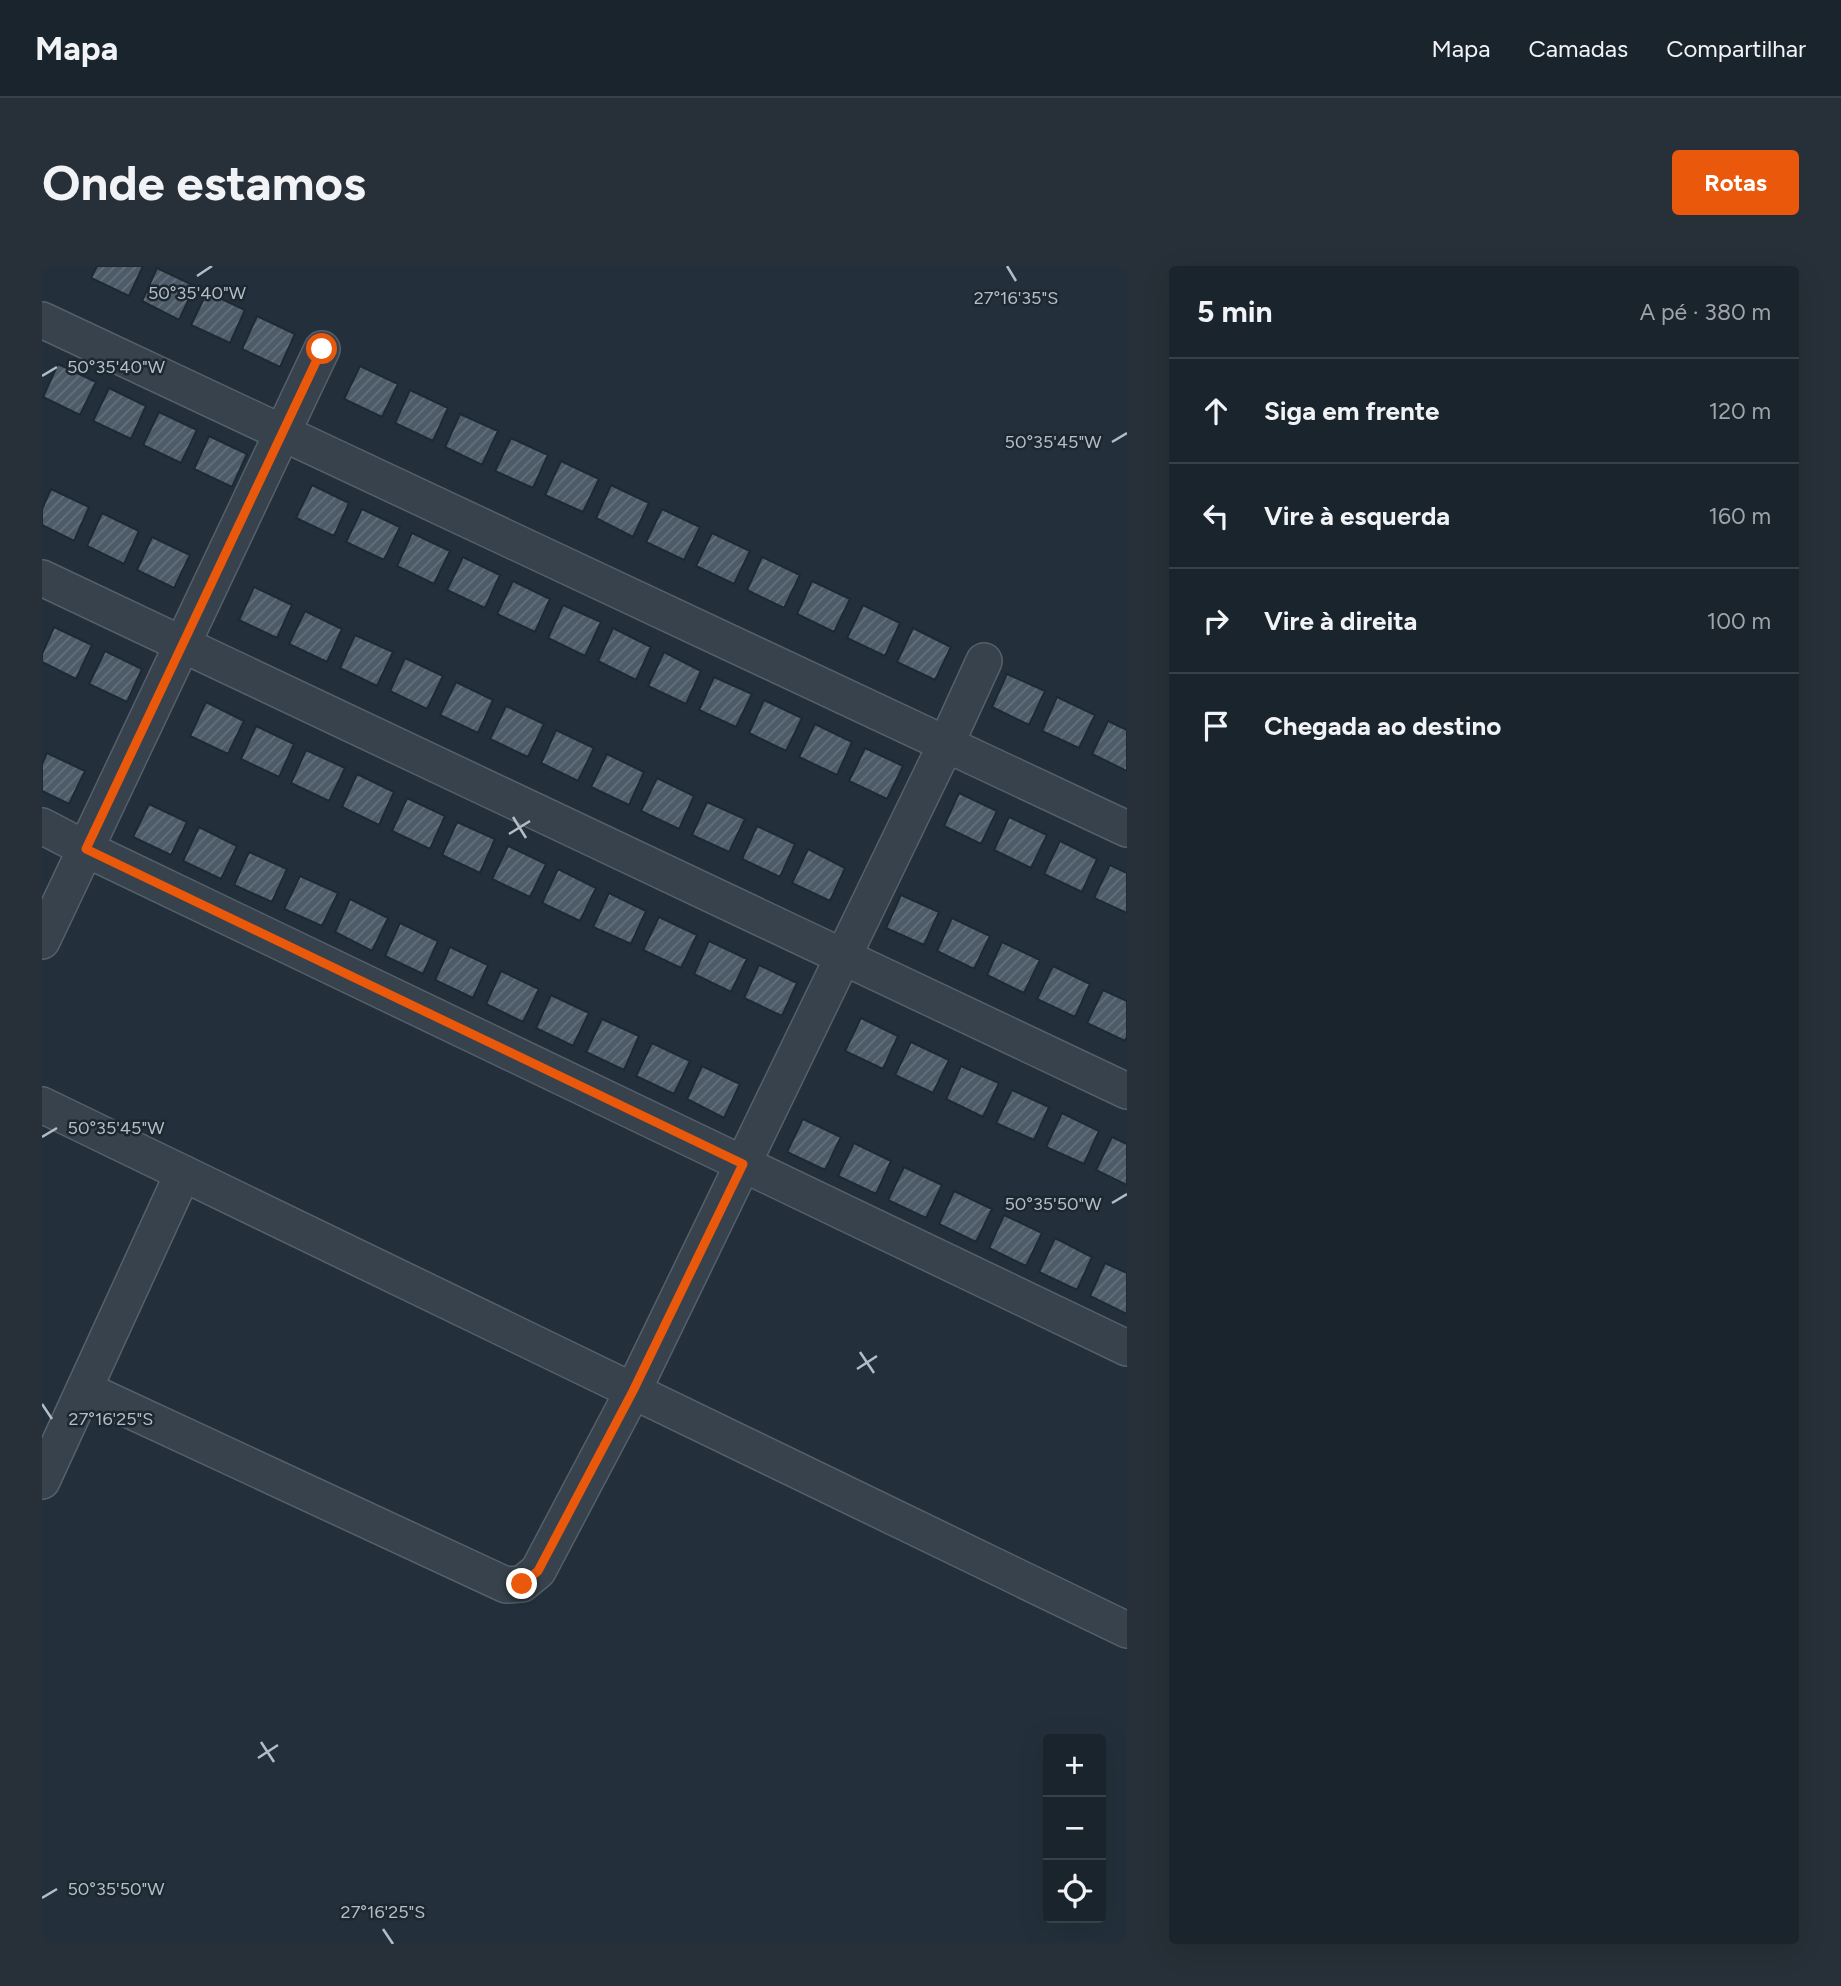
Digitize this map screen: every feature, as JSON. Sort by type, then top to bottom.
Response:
[{"type":"street","points":[[42,320],[1127,829]]},
{"type":"street","points":[[42,941],[322,349]]},
{"type":"street","points":[[42,578],[1127,1091]]},
{"type":"street","points":[[84,1389],[506,1585],[522,1584],[538,1571],[633,1391],[984,661]]},
{"type":"street","points":[[42,826],[1127,1348]]},
{"type":"street","points":[[42,1105],[1127,1630]]},
{"type":"street","points":[[42,1481],[183,1173]]},
{"type":"building","points":[[97,266],[143,266],[129,296],[91,278]]},
{"type":"building","points":[[157,268],[195,286],[179,320],[142,301]]},
{"type":"building","points":[[207,292],[245,310],[230,343],[191,325]]},
{"type":"building","points":[[257,316],[295,334],[280,367],[242,349]]},
{"type":"building","points":[[58,364],[96,382],[80,415],[43,397]]},
{"type":"building","points":[[360,366],[398,384],[382,417],[344,399]]},
{"type":"building","points":[[109,388],[146,406],[131,439],[93,421]]},
{"type":"building","points":[[410,390],[448,408],[433,441],[395,423]]},
{"type":"building","points":[[159,412],[197,430],[181,463],[143,445]]},
{"type":"building","points":[[460,414],[498,431],[482,465],[445,447]]},
{"type":"building","points":[[209,436],[247,454],[232,487],[194,469]]},
{"type":"building","points":[[511,438],[548,455],[533,488],[495,471]]},
{"type":"building","points":[[561,461],[599,479],[583,512],[545,495]]},
{"type":"building","points":[[312,485],[349,503],[334,536],[296,518]]},
{"type":"building","points":[[611,485],[649,503],[633,537],[596,518]]},
{"type":"building","points":[[51,489],[89,507],[74,541],[42,525],[42,509]]},
{"type":"building","points":[[362,509],[400,527],[384,560],[346,542]]},
{"type":"building","points":[[662,509],[700,527],[684,560],[646,542]]},
{"type":"building","points":[[102,513],[139,531],[124,564],[87,546]]},
{"type":"building","points":[[412,533],[450,551],[434,584],[397,566]]},
{"type":"building","points":[[712,533],[750,551],[734,584],[696,566]]},
{"type":"building","points":[[152,537],[190,555],[174,588],[137,570]]},
{"type":"building","points":[[463,557],[500,575],[485,608],[447,590]]},
{"type":"building","points":[[762,557],[800,575],[784,608],[747,590]]},
{"type":"building","points":[[513,581],[550,599],[535,632],[497,614]]},
{"type":"building","points":[[812,581],[850,599],[834,632],[797,614]]},
{"type":"building","points":[[254,587],[292,605],[277,638],[239,620]]},
{"type":"building","points":[[563,605],[601,622],[585,656],[548,638]]},
{"type":"building","points":[[863,605],[900,623],[885,656],[847,638]]},
{"type":"building","points":[[305,611],[342,629],[327,662],[289,644]]},
{"type":"building","points":[[54,627],[92,645],[76,679],[42,662],[42,654]]},
{"type":"building","points":[[613,628],[651,647],[636,680],[598,661]]},
{"type":"building","points":[[913,628],[951,647],[935,680],[897,662]]},
{"type":"building","points":[[355,635],[393,652],[377,686],[340,668]]},
{"type":"building","points":[[105,651],[142,669],[127,702],[89,684]]},
{"type":"building","points":[[664,652],[701,671],[686,704],[648,686]]},
{"type":"building","points":[[405,658],[443,676],[427,709],[390,691]]},
{"type":"building","points":[[1007,674],[1045,691],[1029,725],[992,707]]},
{"type":"building","points":[[714,677],[752,694],[736,727],[699,710]]},
{"type":"building","points":[[456,682],[493,700],[478,733],[440,715]]},
{"type":"building","points":[[1057,697],[1095,715],[1079,748],[1042,731]]},
{"type":"building","points":[[764,700],[802,718],[786,751],[749,733]]},
{"type":"building","points":[[206,702],[244,721],[228,754],[190,736]]},
{"type":"building","points":[[506,706],[544,724],[528,757],[490,739]]},
{"type":"building","points":[[1108,721],[1127,730],[1127,771],[1092,754]]},
{"type":"building","points":[[815,724],[852,742],[837,775],[799,757]]},
{"type":"building","points":[[256,726],[294,744],[279,777],[241,759]]},
{"type":"building","points":[[556,730],[594,748],[578,781],[541,763]]},
{"type":"building","points":[[865,748],[903,766],[887,799],[849,781]]},
{"type":"building","points":[[306,750],[345,768],[329,801],[291,783]]},
{"type":"building","points":[[47,753],[85,771],[69,804],[42,791],[42,764]]},
{"type":"building","points":[[607,754],[644,772],[629,805],[591,787]]},
{"type":"building","points":[[357,774],[394,792],[379,825],[342,807]]},
{"type":"building","points":[[657,778],[694,796],[679,829],[641,811]]},
{"type":"building","points":[[959,793],[997,811],[981,844],[944,826]]},
{"type":"building","points":[[407,798],[445,816],[430,849],[392,831]]},
{"type":"building","points":[[707,802],[745,819],[729,852],[692,835]]},
{"type":"building","points":[[149,804],[187,822],[171,855],[133,837]]},
{"type":"building","points":[[1009,817],[1047,835],[1031,868],[994,850]]},
{"type":"building","points":[[457,822],[495,839],[480,873],[442,855]]},
{"type":"building","points":[[757,826],[795,844],[780,877],[742,859]]},
{"type":"building","points":[[199,827],[237,846],[221,879],[183,861]]},
{"type":"building","points":[[1060,841],[1097,859],[1082,892],[1044,874]]},
{"type":"building","points":[[508,846],[546,864],[530,897],[492,879]]},
{"type":"building","points":[[808,849],[845,868],[830,901],[792,883]]},
{"type":"building","points":[[249,852],[287,869],[272,902],[234,885]]},
{"type":"building","points":[[1110,865],[1127,873],[1127,913],[1094,898]]},
{"type":"building","points":[[558,869],[596,888],[580,921],[542,903]]},
{"type":"building","points":[[300,876],[338,893],[322,926],[284,909]]},
{"type":"building","points":[[609,893],[646,911],[631,944],[593,927]]},
{"type":"building","points":[[901,895],[939,912],[924,945],[886,928]]},
{"type":"building","points":[[350,899],[388,918],[372,951],[335,932]]},
{"type":"building","points":[[659,917],[697,935],[681,968],[643,950]]},
{"type":"building","points":[[952,918],[990,936],[974,969],[937,951]]},
{"type":"building","points":[[400,923],[438,941],[423,974],[385,956]]},
{"type":"building","points":[[709,941],[747,959],[731,992],[694,974]]},
{"type":"building","points":[[1002,942],[1040,960],[1024,993],[987,975]]},
{"type":"building","points":[[450,947],[488,965],[473,998],[435,980]]},
{"type":"building","points":[[759,965],[797,983],[782,1016],[744,998]]},
{"type":"building","points":[[1053,966],[1090,984],[1075,1017],[1037,999]]},
{"type":"building","points":[[501,971],[539,989],[523,1022],[486,1004]]},
{"type":"building","points":[[1103,990],[1127,1001],[1125,1041],[1087,1023]]},
{"type":"building","points":[[551,995],[589,1013],[573,1046],[536,1028]]},
{"type":"building","points":[[861,1018],[898,1036],[883,1069],[845,1051]]},
{"type":"building","points":[[602,1019],[639,1036],[624,1070],[586,1052]]},
{"type":"building","points":[[911,1042],[949,1060],[933,1093],[895,1075]]},
{"type":"building","points":[[652,1043],[690,1061],[674,1094],[636,1076]]},
{"type":"building","points":[[702,1066],[740,1084],[724,1118],[687,1099]]},
{"type":"building","points":[[961,1066],[999,1083],[983,1117],[946,1099]]},
{"type":"building","points":[[1012,1090],[1049,1107],[1034,1140],[996,1123]]},
{"type":"building","points":[[1062,1113],[1099,1131],[1084,1164],[1046,1147]]},
{"type":"building","points":[[803,1119],[841,1137],[825,1170],[787,1152]]},
{"type":"building","points":[[1112,1137],[1127,1144],[1127,1185],[1096,1170]]},
{"type":"building","points":[[854,1143],[891,1161],[876,1194],[838,1176]]},
{"type":"building","points":[[904,1167],[942,1185],[926,1218],[888,1200]]},
{"type":"building","points":[[954,1191],[992,1209],[976,1242],[939,1224]]},
{"type":"building","points":[[1004,1215],[1042,1233],[1026,1266],[989,1248]]},
{"type":"building","points":[[1055,1238],[1092,1257],[1077,1290],[1039,1272]]},
{"type":"building","points":[[1105,1263],[1127,1273],[1127,1314],[1090,1296]]},
{"type":"route","points":[[322,349],[86,849],[743,1164],[633,1391],[538,1571],[522,1584]]}]
